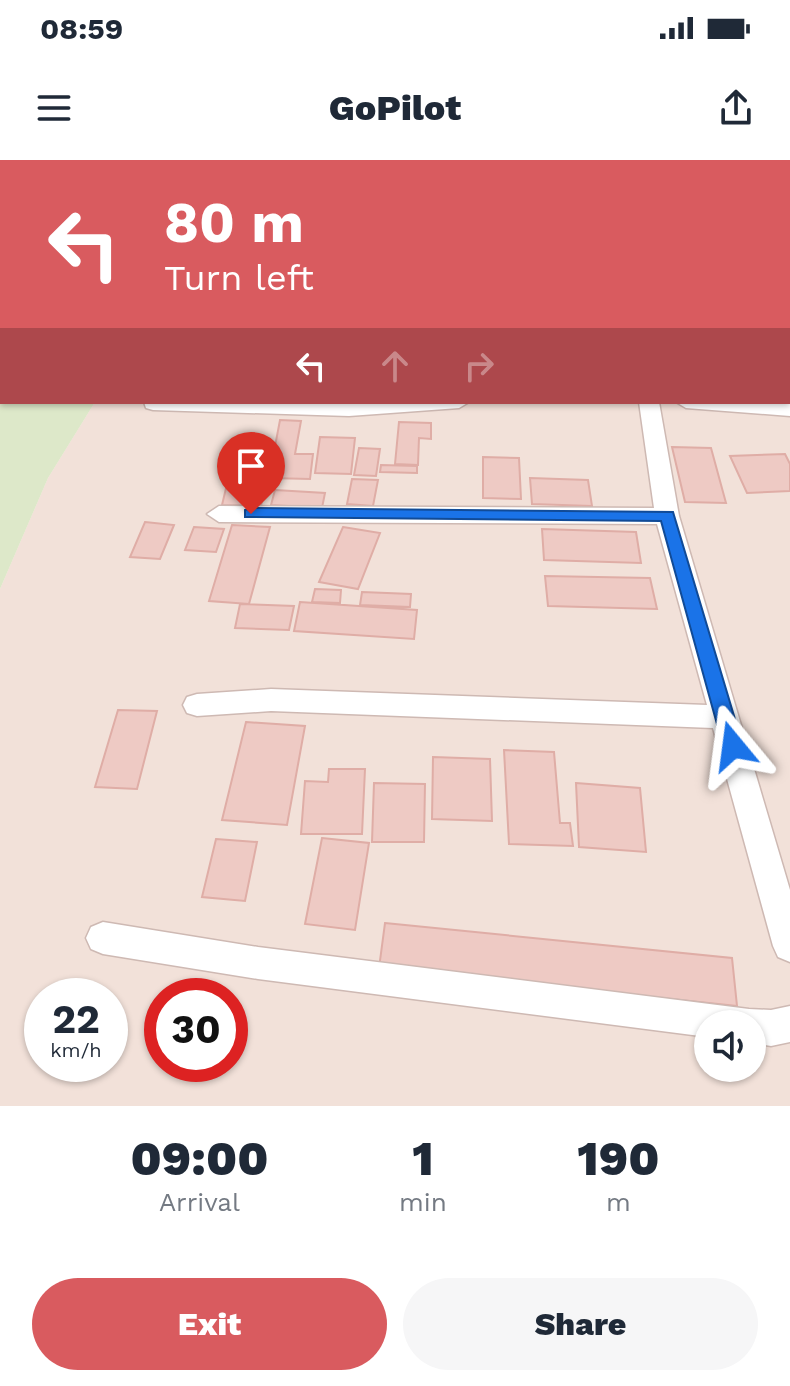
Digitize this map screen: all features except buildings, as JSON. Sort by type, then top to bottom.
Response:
[{"type":"street","points":[[153,404],[349,410],[432,404]]},
{"type":"street","points":[[649,404],[667,516],[790,946]]},
{"type":"street","points":[[728,404],[790,410]]},
{"type":"street","points":[[219,514],[667,516]]},
{"type":"street","points":[[197,705],[271,700],[725,717]]},
{"type":"street","points":[[103,938],[258,963],[694,1018]]},
{"type":"street","points":[[766,1027],[790,1024]]},
{"type":"shaded area","points":[[94,404],[790,404],[790,1106],[0,1106],[0,589],[48,478]]},
{"type":"green space","points":[[0,404],[94,404],[48,478],[0,589]]},
{"type":"route","points":[[251,514],[667,516],[733,746]]}]
